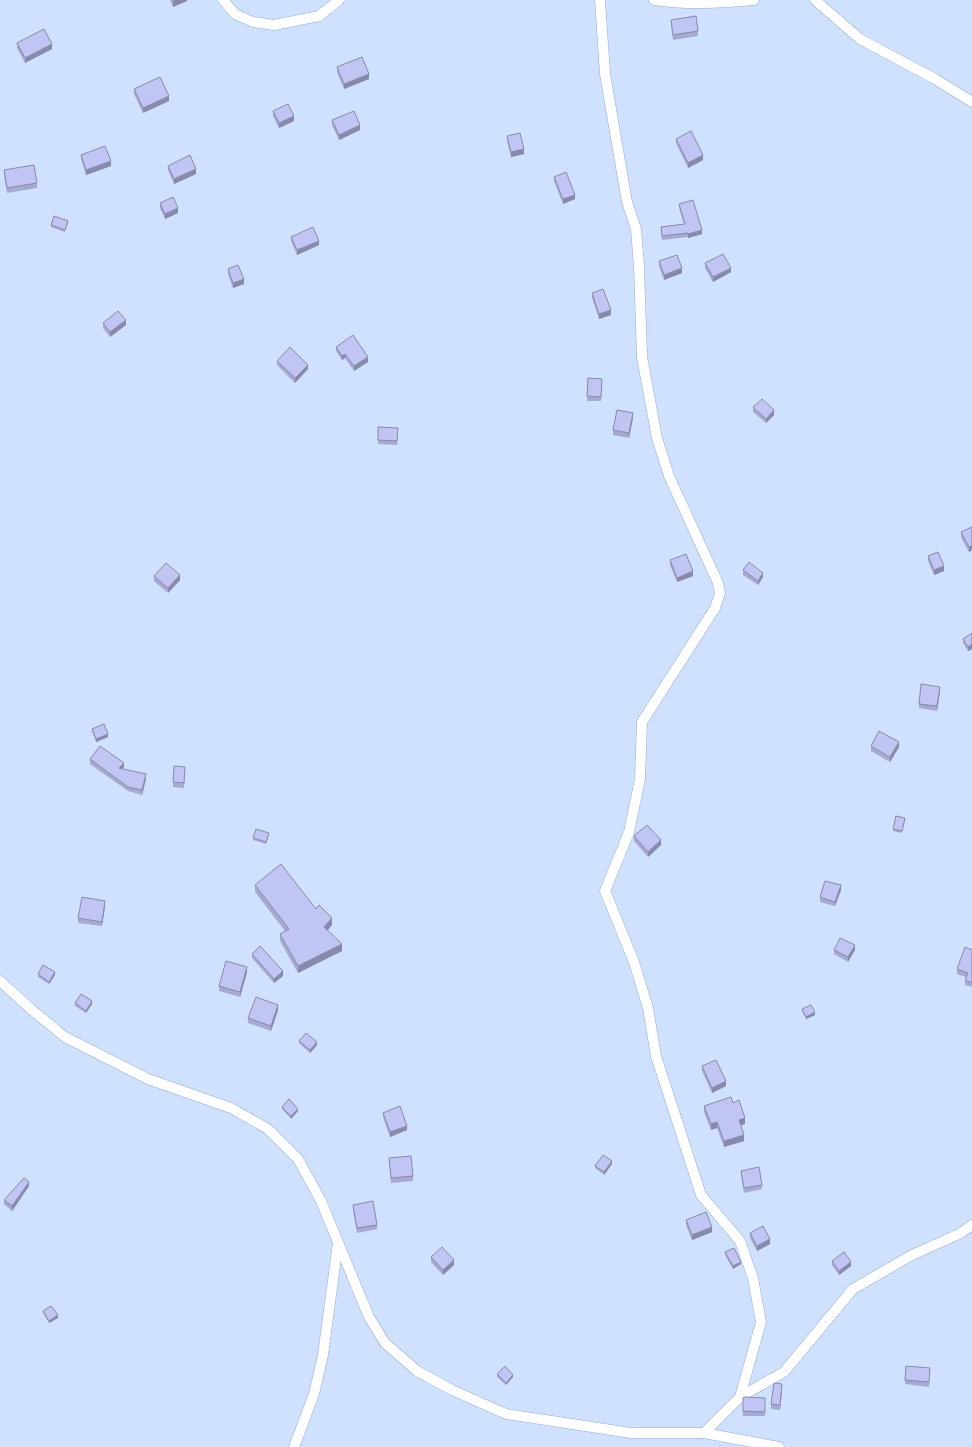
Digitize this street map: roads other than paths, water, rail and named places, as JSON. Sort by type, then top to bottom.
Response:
[{"type":"street","points":[[223,0],[235,14],[252,22],[274,25],[319,16],[339,0]]},
{"type":"street","points":[[600,0],[605,74],[627,202],[636,229],[639,266],[642,357],[657,438],[669,476],[718,583],[720,593],[715,608],[642,722],[639,787],[629,832],[605,891],[634,962],[648,1008],[656,1056],[701,1195],[740,1240],[753,1278],[761,1322],[740,1397]]},
{"type":"street","points":[[654,0],[665,2],[713,4],[754,0]]},
{"type":"street","points":[[815,0],[860,39],[935,79],[972,102]]},
{"type":"street","points":[[0,981],[65,1037],[148,1079],[231,1108],[268,1129],[298,1160],[321,1201],[369,1317],[385,1344],[417,1371],[452,1390],[506,1414],[632,1432],[704,1433],[779,1447]]},
{"type":"street","points":[[704,1433],[740,1397],[784,1372],[853,1289],[912,1255],[959,1234],[972,1225]]},
{"type":"street","points":[[294,1447],[314,1394],[324,1355],[338,1241]]}]
